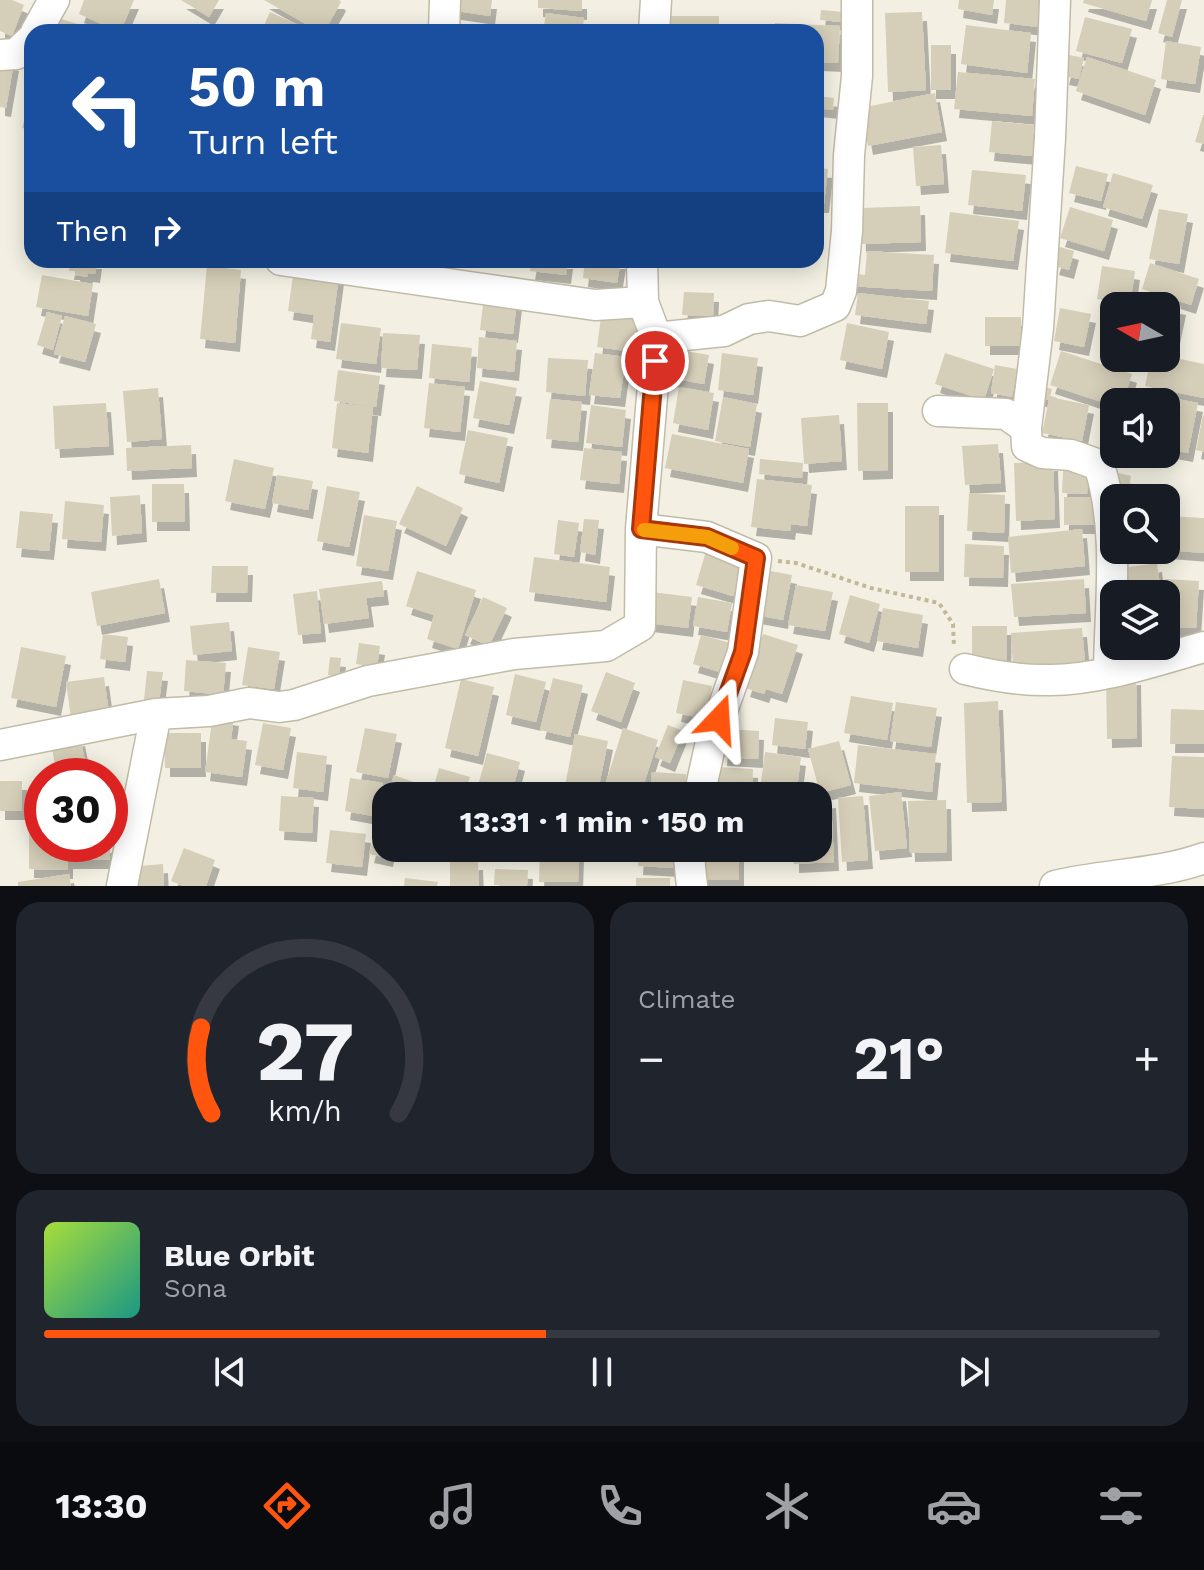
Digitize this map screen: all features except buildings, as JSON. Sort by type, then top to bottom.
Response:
[{"type":"street","points":[[40,24],[54,0]]},
{"type":"street","points":[[444,24],[445,0]]},
{"type":"street","points":[[654,24],[656,0]]},
{"type":"street","points":[[655,338],[724,331],[749,319],[769,316],[800,321],[835,306],[841,291],[847,231],[849,155],[857,76],[857,0]]},
{"type":"street","points":[[1055,0],[1050,138],[1027,446],[1042,453],[1071,455],[1099,465],[1105,482],[1112,530],[1109,671]]},
{"type":"street","points":[[0,55],[16,54],[24,46]]},
{"type":"street","points":[[337,268],[595,305],[643,302]]},
{"type":"street","points":[[0,745],[156,714],[209,711],[249,703],[279,707],[294,705],[368,681],[514,654],[606,646],[640,626],[641,529],[655,361],[655,338],[643,302],[642,268]]},
{"type":"street","points":[[938,411],[1006,414],[1026,428]]},
{"type":"street","points":[[641,529],[707,537],[756,558],[743,652],[711,742],[702,782]]},
{"type":"street","points":[[965,669],[1000,677],[1053,681],[1109,671],[1204,647]]},
{"type":"street","points":[[122,886],[156,714]]},
{"type":"street","points":[[1055,886],[1088,878],[1180,867],[1204,858]]},
{"type":"street","points":[[689,862],[692,886]]},
{"type":"path","points":[[756,558],[796,563],[871,588],[939,603],[953,624],[954,653],[965,669]]},
{"type":"slow traffic","points":[[644,530],[707,537],[732,548]]},
{"type":"route","points":[[655,361],[641,529],[707,537],[756,558],[743,652],[719,719]]}]
